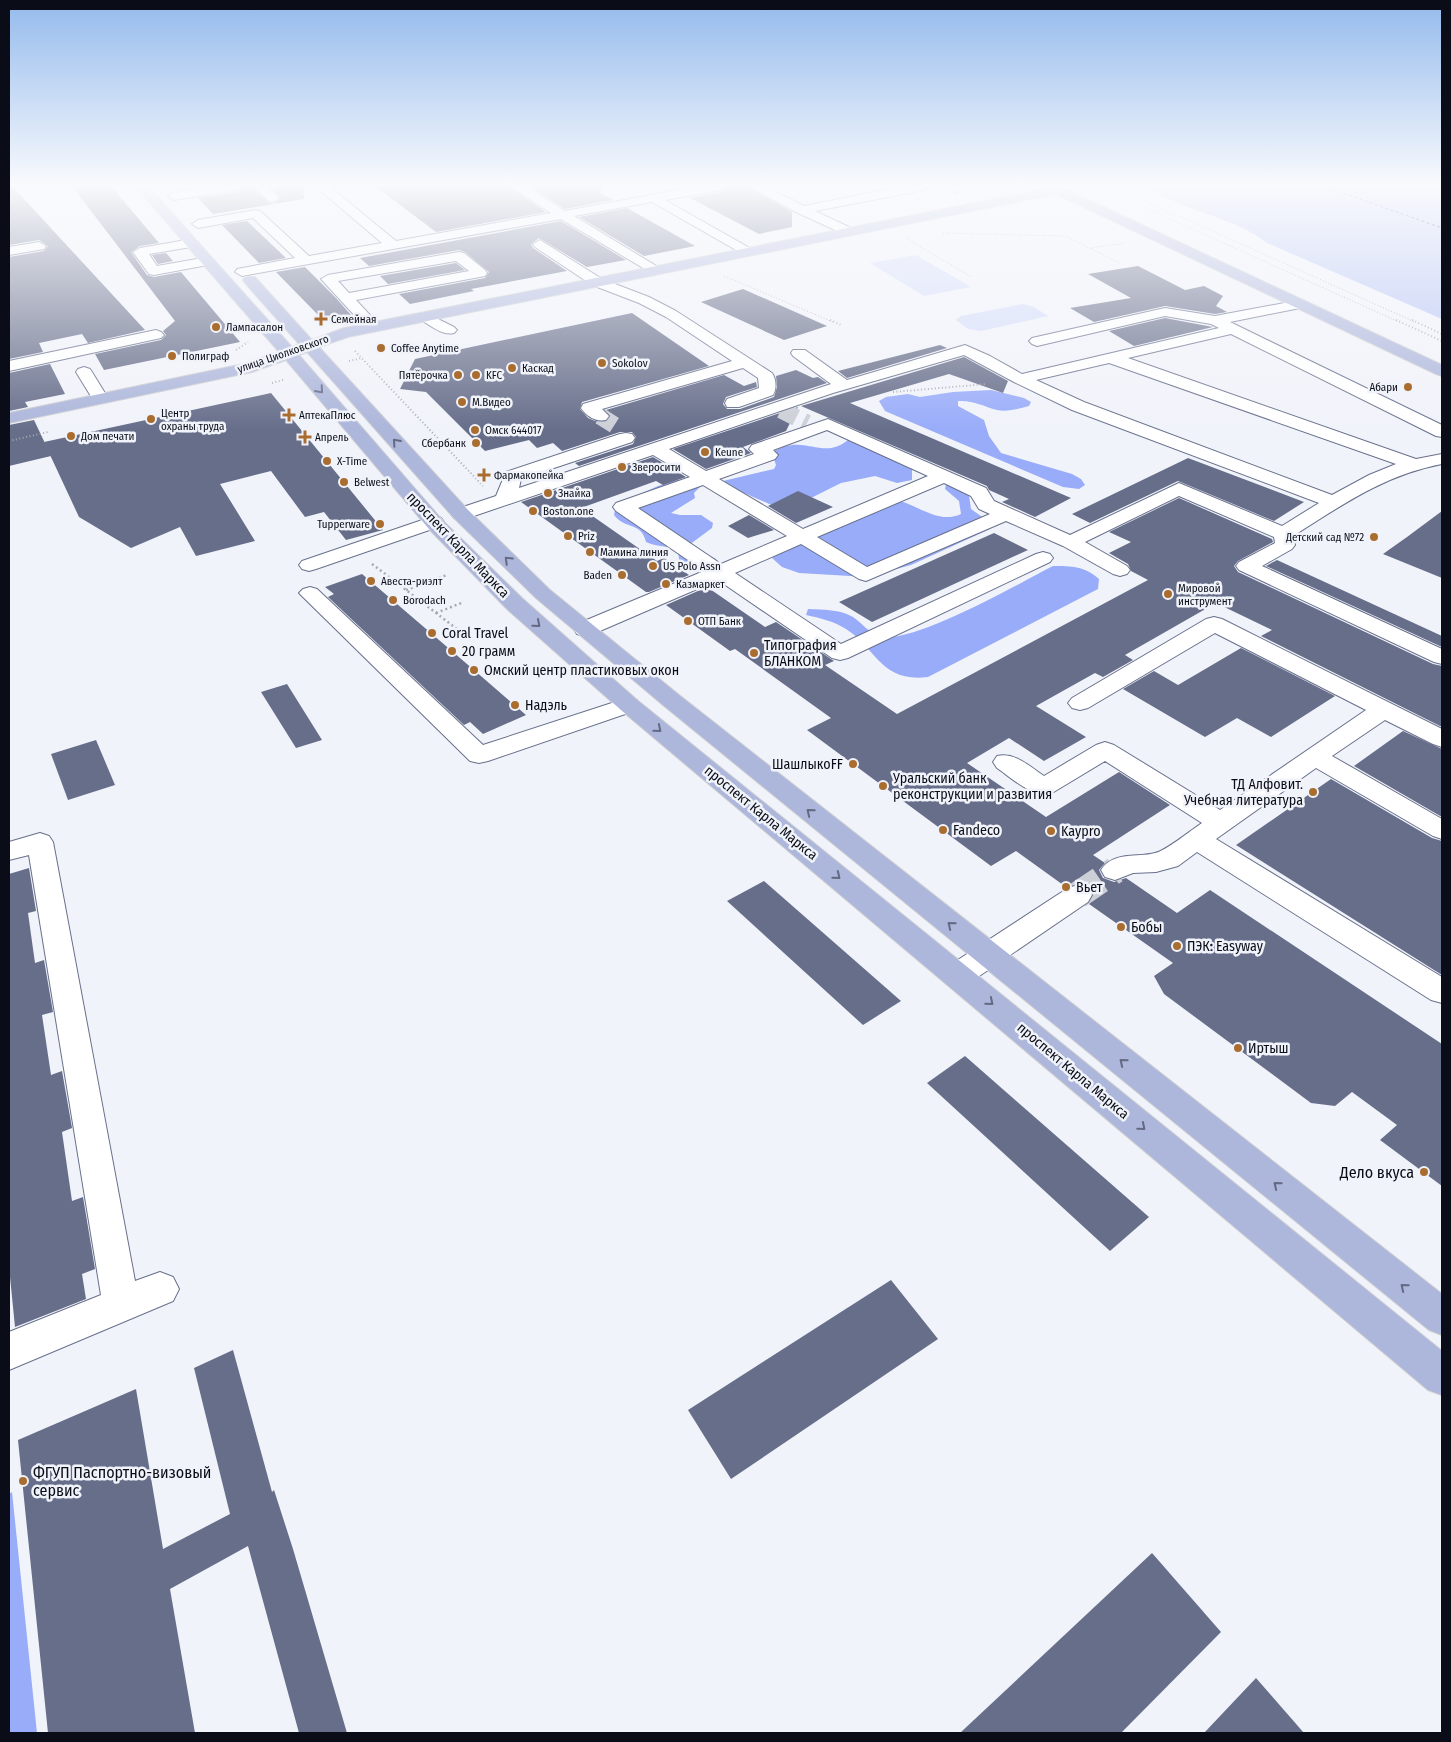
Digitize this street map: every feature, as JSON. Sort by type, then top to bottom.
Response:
[{"type":"main road","name":"проспект Карла Маркса","points":[[213,267],[434,522],[515,604],[629,705],[1442,1376]]},
{"type":"main road","name":"улица Циолковского","points":[[9,418],[252,366],[344,333],[667,267]]},
{"type":"main road","points":[[1222,267],[1442,371]]},
{"type":"main road","name":"проспект Карла Маркса","points":[[239,268],[461,514],[543,594],[989,955],[1442,1317]]},
{"type":"main road","points":[[515,604],[543,594]]},
{"type":"main road","points":[[555,639],[584,629]]},
{"type":"street","points":[[151,267],[154,271],[174,267]]},
{"type":"street","points":[[239,268],[245,267]]},
{"type":"street","points":[[359,267],[384,291]]},
{"type":"street","points":[[373,327],[328,279],[392,267]]},
{"type":"street","points":[[346,298],[480,273],[473,267]]},
{"type":"street","points":[[575,267],[597,282],[644,300],[671,314],[766,376],[767,391],[715,409]]},
{"type":"street","points":[[648,267],[652,270]]},
{"type":"street","points":[[1215,320],[1300,304]]},
{"type":"street","points":[[1037,340],[1165,312],[1215,320],[1442,432]]},
{"type":"street","points":[[426,316],[449,330]]},
{"type":"street","points":[[1020,380],[1233,329]]},
{"type":"street","points":[[9,366],[156,335]]},
{"type":"street","points":[[461,514],[501,502],[655,448],[778,409],[829,389],[965,350],[1020,380],[1078,406],[1332,502]]},
{"type":"street","points":[[799,353],[844,386]]},
{"type":"street","points":[[1110,358],[1414,464]]},
{"type":"street","points":[[600,416],[589,408],[745,362]]},
{"type":"street","points":[[84,372],[100,398]]},
{"type":"street","points":[[1043,558],[840,653],[623,507],[768,455],[758,449],[812,426],[828,424],[980,492],[986,505],[1070,542],[1120,570]]},
{"type":"street","points":[[501,502],[509,491],[513,476],[631,433]]},
{"type":"street","points":[[655,448],[866,575],[1006,514]]},
{"type":"street","points":[[1283,534],[1332,502],[1390,472],[1442,458]]},
{"type":"street","points":[[584,629],[944,476]]},
{"type":"street","points":[[1070,542],[1179,489],[1283,534]]},
{"type":"street","points":[[309,565],[434,522]]},
{"type":"street","points":[[1283,534],[1285,545],[1246,566],[1442,657]]},
{"type":"street","points":[[310,593],[479,755],[629,705]]},
{"type":"street","points":[[1080,703],[1214,624],[1442,739]]},
{"type":"street","points":[[1116,870],[1130,864],[1168,859],[1384,709]]},
{"type":"street","points":[[1006,762],[1043,787],[1105,750],[1221,823]]},
{"type":"street","points":[[1315,758],[1442,830]]},
{"type":"street","points":[[1196,839],[1442,992]]},
{"type":"street","points":[[9,851],[40,842],[121,1305]]},
{"type":"street","points":[[958,975],[1078,896]]},
{"type":"street","points":[[9,1351],[160,1289]]},
{"type":"path","points":[[705,267],[841,325]]},
{"type":"path","points":[[955,267],[972,277]]},
{"type":"path","points":[[1278,267],[1442,341]]},
{"type":"path","points":[[1293,267],[1442,334]]},
{"type":"path","points":[[351,346],[445,447],[501,502]]},
{"type":"path","points":[[349,361],[362,358]]},
{"type":"path","points":[[920,391],[1020,380]]},
{"type":"path","points":[[367,560],[457,629]]},
{"type":"path","points":[[405,590],[447,575]]},
{"type":"path","points":[[436,613],[464,602]]},
{"type":"shaded area","points":[[877,267],[937,267],[971,287],[924,296]]},
{"type":"shaded area","points":[[1323,267],[1442,267],[1442,319]]},
{"type":"shaded area","points":[[1023,304],[1034,307],[1048,316],[981,331],[968,329],[956,320],[961,316]]},
{"type":"shaded area","points":[[991,390],[1024,398],[1031,402],[1029,406],[1005,411],[973,402],[958,401],[958,406],[984,420],[989,436],[1001,453],[1072,474],[1081,479],[1085,485],[1079,489],[1063,487],[885,411],[879,401],[886,397],[908,394],[920,397],[953,392]]},
{"type":"shaded area","points":[[848,440],[858,440],[912,467],[912,480],[897,483],[875,476],[841,483],[785,511],[726,485],[723,481],[774,469],[776,465],[772,453],[790,445],[830,448],[839,446]]},
{"type":"shaded area","points":[[677,480],[687,480],[702,485],[694,493],[695,498],[671,513],[701,515],[713,523],[712,528],[689,545],[716,559],[717,564],[689,569],[680,566],[678,551],[646,542],[644,535],[637,528],[623,523],[614,515],[616,505],[658,486]]},
{"type":"shaded area","points":[[953,482],[968,489],[971,509],[988,521],[990,529],[911,565],[867,577],[799,573],[782,567],[772,558],[783,550],[900,501],[938,516],[953,517],[961,514],[959,501],[945,489],[946,484]]},
{"type":"shaded area","points":[[1053,566],[1072,567],[1088,571],[1099,579],[1098,589],[928,677],[900,675],[889,669],[846,629],[831,622],[806,615],[808,609],[831,610],[848,614],[877,636],[897,636],[942,622]]},
{"type":"shaded area","points":[[12,1492],[37,1733],[9,1733],[9,1494]]},
{"type":"building","points":[[9,267],[87,267],[145,330],[88,343],[82,334],[39,343],[43,352],[9,359]]},
{"type":"building","points":[[134,267],[142,267],[147,275],[154,277],[181,272],[240,342],[104,370],[95,354],[161,340],[166,335],[163,331],[175,321]]},
{"type":"building","points":[[305,267],[351,315],[323,320],[276,272]]},
{"type":"building","points":[[431,267],[462,267],[465,270],[388,284],[380,276]]},
{"type":"building","points":[[483,267],[562,267],[567,271],[471,289],[474,291],[410,304],[399,294],[485,278],[489,272]]},
{"type":"building","points":[[1141,267],[1185,290],[1204,286],[1223,296],[1216,306],[1227,312],[1215,314],[1165,306],[1094,322],[1070,308],[1131,298],[1088,274]]},
{"type":"building","points":[[743,289],[827,326],[784,340],[701,302]]},
{"type":"building","points":[[632,313],[709,366],[582,402],[580,409],[588,418],[595,421],[608,421],[611,416],[606,410],[724,375],[744,386],[756,382],[757,387],[726,397],[723,404],[727,409],[740,409],[774,397],[777,387],[776,376],[796,370],[813,378],[818,377],[827,383],[579,466],[575,463],[633,444],[636,437],[632,432],[620,432],[562,451],[553,443],[537,448],[529,440],[485,451],[426,392],[400,389],[415,359]]},
{"type":"building","points":[[1165,318],[1213,327],[1134,346],[1109,331]]},
{"type":"building","points":[[940,345],[947,348],[847,378],[838,371]]},
{"type":"building","points":[[964,357],[1008,381],[1003,393],[949,374],[850,403],[1071,498],[1035,517],[1002,502],[1009,499],[989,490],[987,486],[801,406]]},
{"type":"building","points":[[50,364],[65,394],[25,402],[28,407],[9,411],[9,373]]},
{"type":"building","points":[[271,393],[383,530],[346,540],[324,512],[305,517],[271,471],[220,484],[255,541],[196,556],[180,527],[131,548],[79,517],[44,442]]},
{"type":"building","points":[[798,407],[786,431],[743,447],[751,453],[706,469],[673,449]]},
{"type":"building","points":[[34,420],[51,456],[9,466],[9,425]]},
{"type":"building","points":[[653,457],[686,477],[663,485],[656,481],[581,508],[657,561],[664,558],[689,575],[649,592],[646,592],[521,502]]},
{"type":"building","points":[[1188,458],[1304,502],[1274,521],[1178,481],[1090,523],[1072,514]]},
{"type":"building","points":[[798,491],[833,507],[796,523],[768,506]]},
{"type":"building","points":[[1179,498],[1272,539],[1273,542],[1238,561],[1234,566],[1238,572],[1433,664],[1442,666],[1442,727],[1261,636],[1272,630],[1216,603],[1125,655],[1133,660],[1103,677],[1095,673],[1036,706],[1086,737],[1044,761],[1009,738],[967,763],[1046,817],[1119,772],[1170,805],[1093,855],[1105,863],[1099,870],[1103,878],[1114,882],[1126,878],[1177,913],[1210,890],[1442,1044],[1442,1186],[1380,1140],[1397,1125],[1352,1092],[1335,1106],[1311,1103],[1164,994],[1154,976],[1173,963],[1089,904],[1094,894],[1089,886],[1077,883],[1066,887],[1016,851],[991,866],[807,730],[831,718],[735,649],[730,651],[666,605],[707,587],[765,627],[776,622],[834,661],[825,665],[897,714],[1148,580],[1131,571],[1128,564],[1109,553],[1131,542],[1109,532]]},
{"type":"building","points":[[1442,511],[1442,578],[1383,554],[1407,537]]},
{"type":"building","points":[[749,515],[774,530],[748,538],[728,526]]},
{"type":"building","points":[[994,533],[1028,550],[872,622],[839,602]]},
{"type":"building","points":[[1277,560],[1442,636],[1442,647],[1266,566]]},
{"type":"building","points":[[362,574],[526,715],[483,734],[470,722],[464,725],[328,597],[334,594],[325,587]]},
{"type":"building","points":[[1241,648],[1335,696],[1271,737],[1237,718],[1205,737],[1123,689],[1154,671],[1178,685]]},
{"type":"building","points":[[287,684],[322,740],[296,748],[261,692]]},
{"type":"building","points":[[1403,731],[1442,749],[1442,817],[1354,766]]},
{"type":"building","points":[[96,740],[115,785],[68,800],[51,754]]},
{"type":"building","points":[[1331,779],[1432,838],[1442,841],[1442,975],[1236,845]]},
{"type":"building","points":[[29,868],[36,911],[28,913],[35,963],[44,960],[53,1012],[42,1015],[51,1075],[62,1071],[72,1128],[62,1132],[72,1201],[83,1197],[95,1269],[82,1274],[86,1299],[15,1327],[9,1267],[9,874]]},
{"type":"building","points":[[764,881],[901,1001],[863,1025],[727,901]]},
{"type":"building","points":[[965,1056],[1149,1217],[1110,1251],[927,1083]]},
{"type":"building","points":[[891,1280],[938,1339],[731,1479],[688,1410]]},
{"type":"building","points":[[233,1350],[272,1492],[274,1490],[293,1549],[347,1733],[299,1733],[248,1546],[170,1589],[195,1733],[48,1733],[18,1440],[136,1389],[163,1549],[230,1514],[194,1368]]},
{"type":"building","points":[[1152,1553],[1221,1632],[1121,1733],[960,1733]]},
{"type":"building","points":[[1256,1678],[1304,1733],[1204,1733]]},
{"type":"tunnel","points":[[781,410],[807,423]]},
{"type":"tunnel","points":[[600,416],[619,428]]},
{"type":"tunnel","points":[[1078,895],[1115,870]]},
{"type":"place","name":"Семейная","points":[[321,319]]},
{"type":"place","name":"Лампасалон","points":[[216,327]]},
{"type":"place","name":"Coffee Anytime","points":[[381,348]]},
{"type":"place","name":"Полиграф","points":[[172,356]]},
{"type":"place","name":"Sokolov","points":[[602,363]]},
{"type":"place","name":"Каскад","points":[[512,368]]},
{"type":"place","name":"Пятёрочка","points":[[458,375]]},
{"type":"place","name":"KFC","points":[[476,375]]},
{"type":"place","name":"Абари","points":[[1408,387]]},
{"type":"place","name":"М.Видео","points":[[462,402]]},
{"type":"place","name":"АптекаПлюс","points":[[289,415]]},
{"type":"place","name":"Центр охраны труда","points":[[151,419]]},
{"type":"place","name":"Омск 644017","points":[[475,430]]},
{"type":"place","name":"Дом печати","points":[[71,436]]},
{"type":"place","name":"Апрель","points":[[305,437]]},
{"type":"place","name":"Сбербанк","points":[[476,443]]},
{"type":"place","name":"Keune","points":[[705,452]]},
{"type":"place","name":"X-Time","points":[[327,461]]},
{"type":"place","name":"Зверосити","points":[[622,467]]},
{"type":"place","name":"Фармакопейка","points":[[484,475]]},
{"type":"place","name":"Belwest","points":[[344,482]]},
{"type":"place","name":"Знайка","points":[[548,493]]},
{"type":"place","name":"Boston.one","points":[[533,511]]},
{"type":"place","name":"Tupperware","points":[[380,524]]},
{"type":"place","name":"Priz","points":[[568,536]]},
{"type":"place","name":"Детский сад №72","points":[[1374,537]]},
{"type":"place","name":"Мамина линия","points":[[590,552]]},
{"type":"place","name":"US Polo Assn","points":[[653,566]]},
{"type":"place","name":"Baden","points":[[622,575]]},
{"type":"place","name":"Авеста-риэлт","points":[[371,581]]},
{"type":"place","name":"Казмаркет","points":[[666,584]]},
{"type":"place","name":"Мировой инструмент","points":[[1168,594]]},
{"type":"place","name":"Borodach","points":[[393,600]]},
{"type":"place","name":"ОТП Банк","points":[[688,621]]},
{"type":"place","name":"Coral Travel","points":[[432,633]]},
{"type":"place","name":"20 грамм","points":[[452,651]]},
{"type":"place","name":"Типография БЛАНКОМ","points":[[754,653]]},
{"type":"place","name":"Омский центр пластиковых окон","points":[[474,670]]},
{"type":"place","name":"Надэль","points":[[515,705]]},
{"type":"place","name":"ШашлыкoFF","points":[[853,764]]},
{"type":"place","name":"Уральский банк реконструкции и развития","points":[[883,786]]},
{"type":"place","name":"ТД Алфовит. Учебная литература","points":[[1313,792]]},
{"type":"place","name":"Fandeco","points":[[943,830]]},
{"type":"place","name":"Kaypro","points":[[1051,831]]},
{"type":"place","name":"Вьет","points":[[1066,887]]},
{"type":"place","name":"Бобы","points":[[1121,927]]},
{"type":"place","name":"ПЭК: Easyway","points":[[1177,946]]},
{"type":"place","name":"Иртыш","points":[[1238,1048]]},
{"type":"place","name":"Дело вкуса","points":[[1424,1172]]},
{"type":"place","name":"ФГУП Паспортно-визовый сервис","points":[[23,1481]]}]
